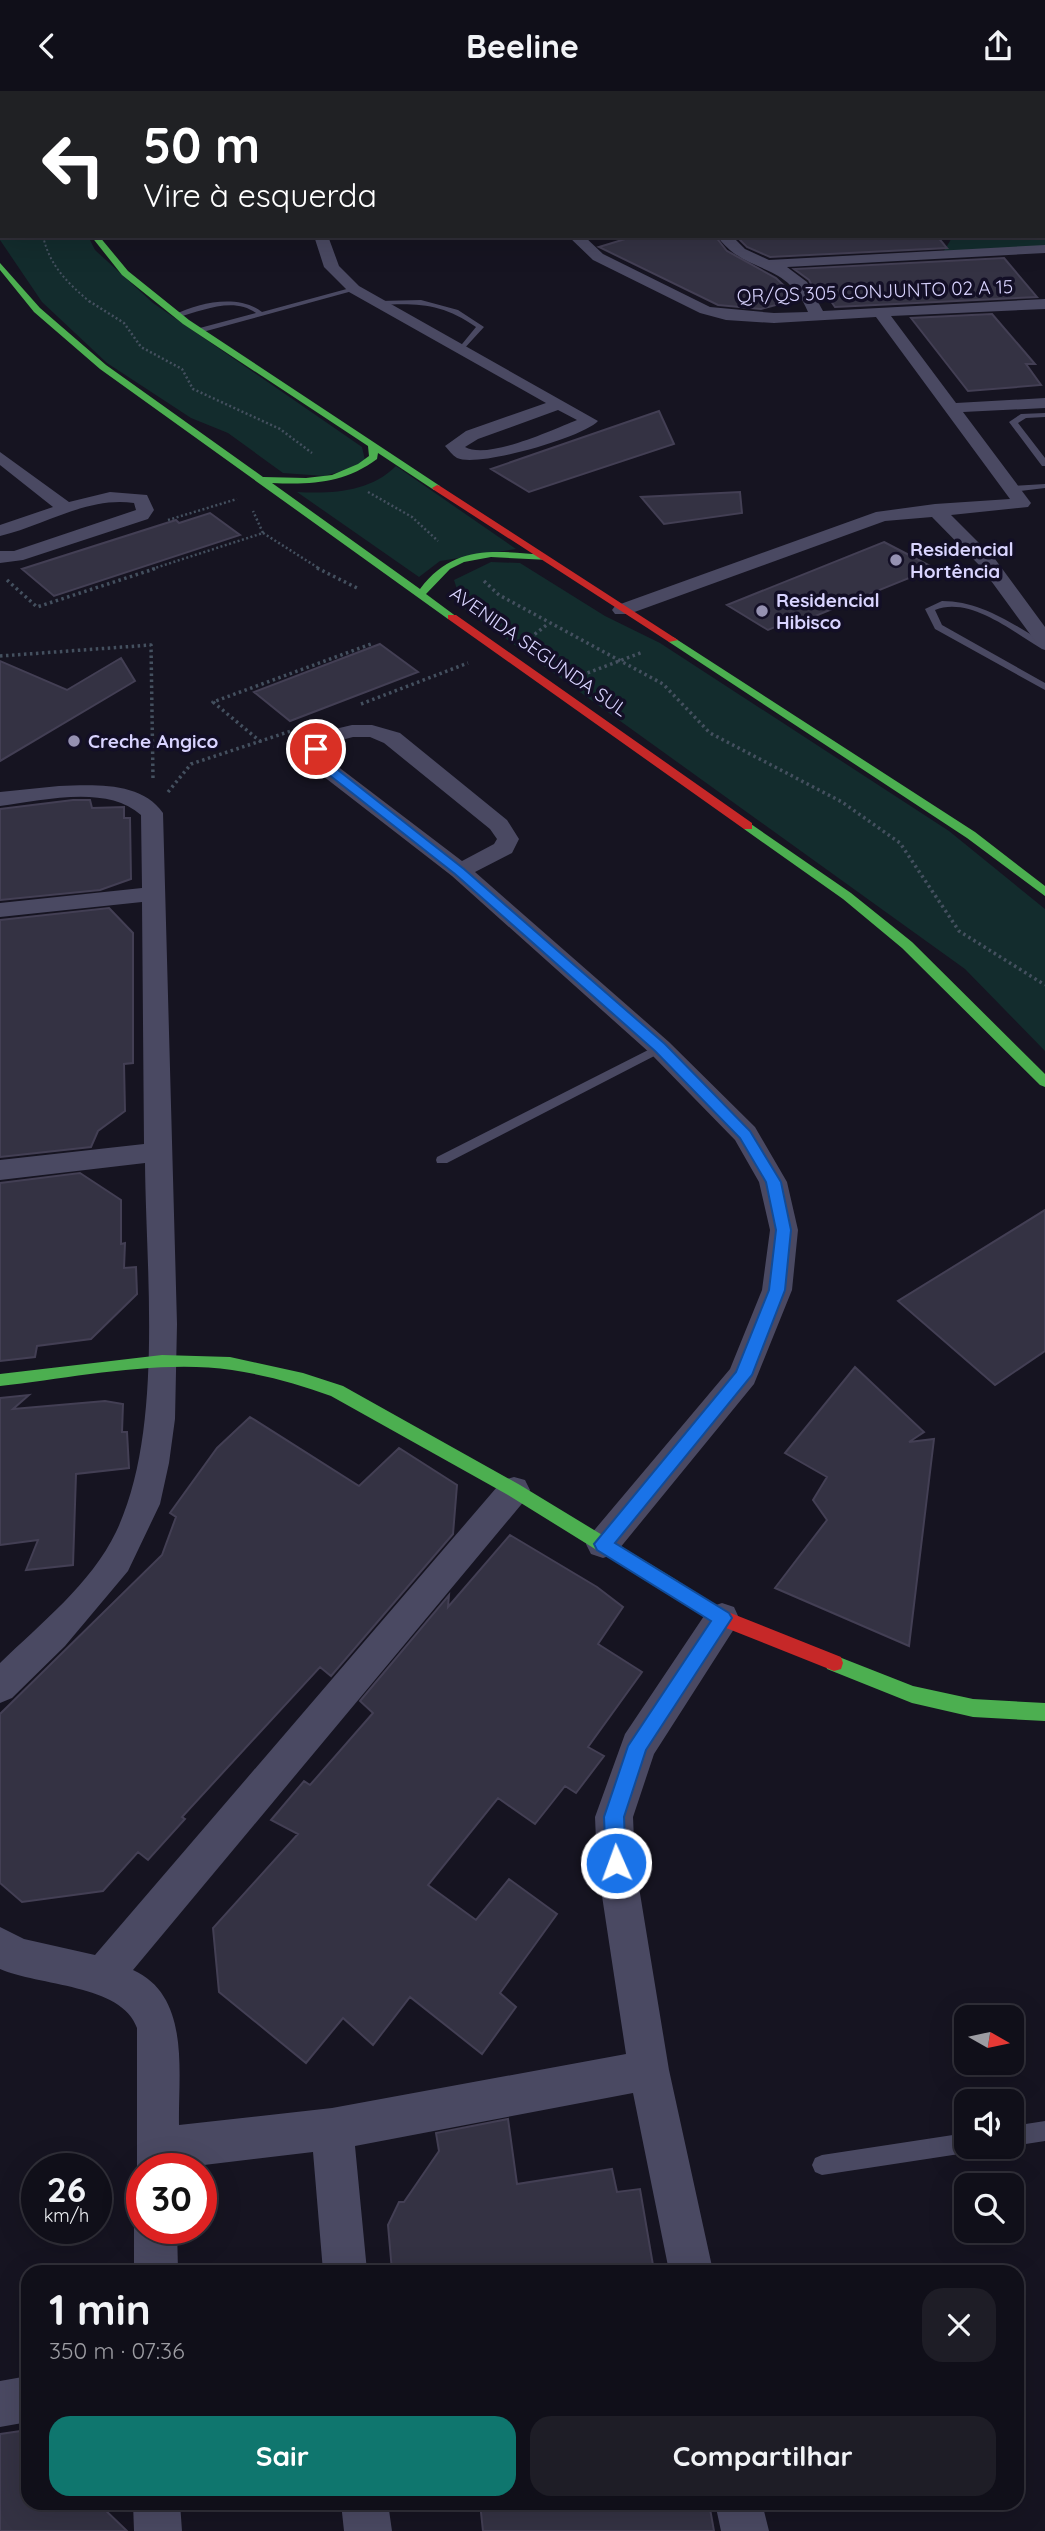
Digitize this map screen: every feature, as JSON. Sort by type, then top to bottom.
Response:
[{"type":"main road","points":[[97,238],[125,273],[199,331],[372,447],[547,558],[622,610],[813,729],[971,835],[1045,892]]},
{"type":"main road","name":"AVENIDA SEGUNDA SUL","points":[[0,265],[19,293],[68,339],[173,420],[847,896],[907,944],[1045,1083]]},
{"type":"main road","points":[[260,480],[323,481],[344,478],[362,469],[374,457],[372,447]]},
{"type":"main road","points":[[421,594],[429,577],[442,566],[460,558],[482,555],[547,558]]},
{"type":"main road","points":[[0,1380],[162,1361],[230,1363],[303,1379],[337,1391],[514,1490],[722,1618],[912,1694],[974,1708],[1044,1714]]},
{"type":"street","points":[[322,238],[329,267],[336,276],[354,289],[590,421],[501,452],[477,457],[461,456],[454,446],[472,435],[559,404]]},
{"type":"street","name":"QR/QS 305 CONJUNTO 02 A 15","points":[[576,238],[598,257],[705,310],[752,317],[1037,305]]},
{"type":"street","points":[[726,238],[736,252],[771,264],[803,286],[817,315]]},
{"type":"street","points":[[771,264],[971,244],[1045,249]]},
{"type":"street","points":[[1037,305],[1045,323]]},
{"type":"street","points":[[622,610],[848,526],[900,512],[1022,503],[881,313]]},
{"type":"street","points":[[954,408],[1045,403]]},
{"type":"street","points":[[0,457],[66,508]]},
{"type":"street","points":[[0,531],[66,508],[131,496],[141,499],[145,510],[142,515],[16,556],[0,557]]},
{"type":"street","points":[[935,509],[988,563],[1045,641]]},
{"type":"street","points":[[460,871],[504,848],[508,839],[499,825],[392,738],[372,730],[352,731],[322,739],[316,749],[318,761],[460,871],[660,1048],[745,1135],[773,1182],[784,1230],[777,1290],[743,1375],[603,1544]]},
{"type":"street","points":[[0,799],[91,793],[117,794],[145,804],[152,813],[162,1361],[155,1456],[143,1502],[129,1539],[99,1585],[0,1687]]},
{"type":"street","points":[[0,910],[153,894]]},
{"type":"street","points":[[0,1170],[158,1152]]},
{"type":"street","points":[[102,1978],[514,1490]]},
{"type":"street","points":[[690,2265],[649,2070],[616,1863],[614,1817],[638,1746],[722,1618]]},
{"type":"street","points":[[0,1947],[17,1958],[67,1966],[139,1995],[152,2012],[157,2028],[158,2153]]},
{"type":"street","points":[[188,2153],[649,2070]]},
{"type":"street","points":[[332,2129],[344,2265]]},
{"type":"street","points":[[156,2244],[156,2265]]},
{"type":"street","points":[[0,2404],[21,2400]]},
{"type":"street","points":[[157,2510],[158,2531]]},
{"type":"street","points":[[366,2510],[368,2531]]},
{"type":"street","points":[[740,2510],[745,2531]]},
{"type":"lane","points":[[199,331],[354,289]]},
{"type":"lane","points":[[380,303],[426,302],[450,306],[480,327],[462,349]]},
{"type":"lane","points":[[178,315],[237,303],[254,307],[261,314]]},
{"type":"lane","points":[[1045,415],[1024,416],[1013,422],[1045,464]]},
{"type":"lane","points":[[1012,489],[1045,486]]},
{"type":"lane","points":[[1045,647],[976,608],[950,602],[930,610],[938,627],[1045,687]]},
{"type":"lane","points":[[442,1160],[660,1048]]},
{"type":"lane","points":[[1024,2134],[1045,2131]]},
{"type":"lane","points":[[822,2165],[954,2145]]},
{"type":"path","points":[[43,238],[47,254],[60,276],[92,304],[124,323],[141,347],[182,369],[194,389],[280,429],[344,478],[412,517],[499,596],[663,684],[710,733],[842,802],[900,843],[959,931],[1045,985]]},
{"type":"path","points":[[0,574],[37,607],[263,533],[252,508]]},
{"type":"path","points":[[553,686],[673,641]]},
{"type":"path","points":[[262,743],[213,702],[371,643]]},
{"type":"path","points":[[0,656],[151,645],[153,781]]},
{"type":"green space","points":[[89,238],[95,250],[153,303],[362,447],[365,460],[351,469],[324,476],[283,473],[228,433],[191,418],[107,363],[42,302],[0,240]]},
{"type":"green space","points":[[952,238],[1045,238],[1045,252],[942,254]]},
{"type":"green space","points":[[396,466],[516,549],[440,561],[419,577],[297,492],[337,492],[362,486],[386,475]]},
{"type":"green space","points":[[491,562],[520,563],[605,616],[660,643],[949,831],[1045,909],[1045,1051],[965,969],[463,608],[454,580]]},
{"type":"building","points":[[628,238],[717,238],[727,251],[776,278],[798,299],[761,309],[718,305],[599,247]]},
{"type":"building","points":[[738,238],[939,238],[947,248],[770,257],[747,247]]},
{"type":"building","points":[[1004,258],[1037,297],[835,307],[824,291],[816,293],[809,280],[794,269]]},
{"type":"building","points":[[992,314],[1035,364],[1026,364],[1041,385],[968,391],[911,318]]},
{"type":"building","points":[[659,411],[674,444],[529,492],[491,469]]},
{"type":"building","points":[[740,492],[742,513],[664,524],[641,497]]},
{"type":"building","points":[[210,513],[240,535],[54,596],[22,569],[176,520],[179,523]]},
{"type":"building","points":[[884,542],[934,568],[803,621],[797,618],[768,630],[727,605]]},
{"type":"building","points":[[380,644],[418,672],[290,721],[254,692]]},
{"type":"building","points":[[121,658],[135,681],[0,761],[0,661],[67,690]]},
{"type":"building","points":[[90,800],[92,808],[124,807],[124,818],[130,818],[131,879],[100,890],[0,900],[0,809]]},
{"type":"building","points":[[109,908],[133,933],[133,1063],[124,1064],[125,1111],[98,1131],[91,1147],[0,1157],[0,920]]},
{"type":"building","points":[[80,1173],[121,1200],[121,1244],[125,1243],[124,1268],[136,1267],[137,1294],[91,1339],[37,1346],[35,1357],[0,1361],[0,1183]]},
{"type":"building","points":[[1045,1210],[1045,1351],[995,1385],[898,1301]]},
{"type":"building","points":[[855,1367],[924,1432],[909,1442],[934,1439],[909,1646],[775,1588],[827,1520],[813,1500],[827,1477],[785,1453]]},
{"type":"building","points":[[29,1395],[13,1409],[105,1401],[123,1404],[122,1432],[127,1432],[129,1468],[76,1474],[73,1565],[26,1570],[38,1540],[0,1545],[0,1398]]},
{"type":"building","points":[[250,1417],[359,1486],[399,1448],[457,1485],[453,1534],[331,1676],[320,1667],[182,1817],[185,1819],[148,1860],[138,1852],[103,1891],[22,1902],[0,1883],[0,1714],[162,1555],[176,1517],[170,1513],[217,1448]]},
{"type":"building","points":[[510,1535],[597,1587],[623,1607],[598,1644],[642,1672],[588,1747],[604,1756],[576,1793],[565,1786],[535,1824],[498,1798],[428,1885],[476,1920],[509,1879],[557,1914],[500,1993],[516,2007],[482,2054],[410,1997],[373,2045],[343,2018],[306,2063],[219,1992],[213,1928],[298,1834],[271,1820],[304,1781],[310,1785],[373,1713],[360,1701],[449,1595],[448,1607]]},
{"type":"building","points":[[508,2119],[517,2184],[612,2169],[617,2192],[640,2189],[653,2265],[391,2265],[388,2225],[399,2202],[404,2202],[439,2151],[436,2133]]},
{"type":"building","points":[[21,2431],[21,2510],[105,2510],[127,2531],[0,2531],[0,2434]]},
{"type":"building","points":[[481,2510],[710,2510],[714,2531],[483,2531]]},
{"type":"traffic: fast","points":[[97,238],[125,273],[186,322],[437,488]]},
{"type":"traffic: fast","points":[[0,265],[37,310],[103,367],[452,617]]},
{"type":"traffic: fast","points":[[260,480],[306,481],[334,478],[374,457],[372,447]]},
{"type":"traffic: fast","points":[[421,594],[433,578],[460,560],[491,554],[545,558]]},
{"type":"traffic: fast","points":[[673,640],[971,835],[1045,892]]},
{"type":"traffic: fast","points":[[748,826],[847,896],[907,945],[1045,1082]]},
{"type":"traffic: fast","points":[[0,1380],[162,1361],[230,1363],[303,1379],[337,1391],[514,1490],[672,1587]]},
{"type":"traffic: fast","points":[[834,1663],[912,1694],[973,1708],[1045,1712]]},
{"type":"traffic: jam","points":[[437,488],[673,640]]},
{"type":"traffic: jam","points":[[452,617],[748,826]]},
{"type":"traffic: jam","points":[[672,1587],[722,1618],[834,1663]]},
{"type":"place","name":"Residencial Hortência","points":[[896,560]]},
{"type":"place","name":"Residencial Hibisco","points":[[762,611]]},
{"type":"place","name":"Creche Angico","points":[[74,741]]},
{"type":"route","points":[[316,749],[318,761],[460,871],[660,1048],[745,1135],[773,1182],[784,1230],[777,1290],[743,1375],[603,1544],[722,1618],[638,1746],[614,1817],[616,1863]]}]
